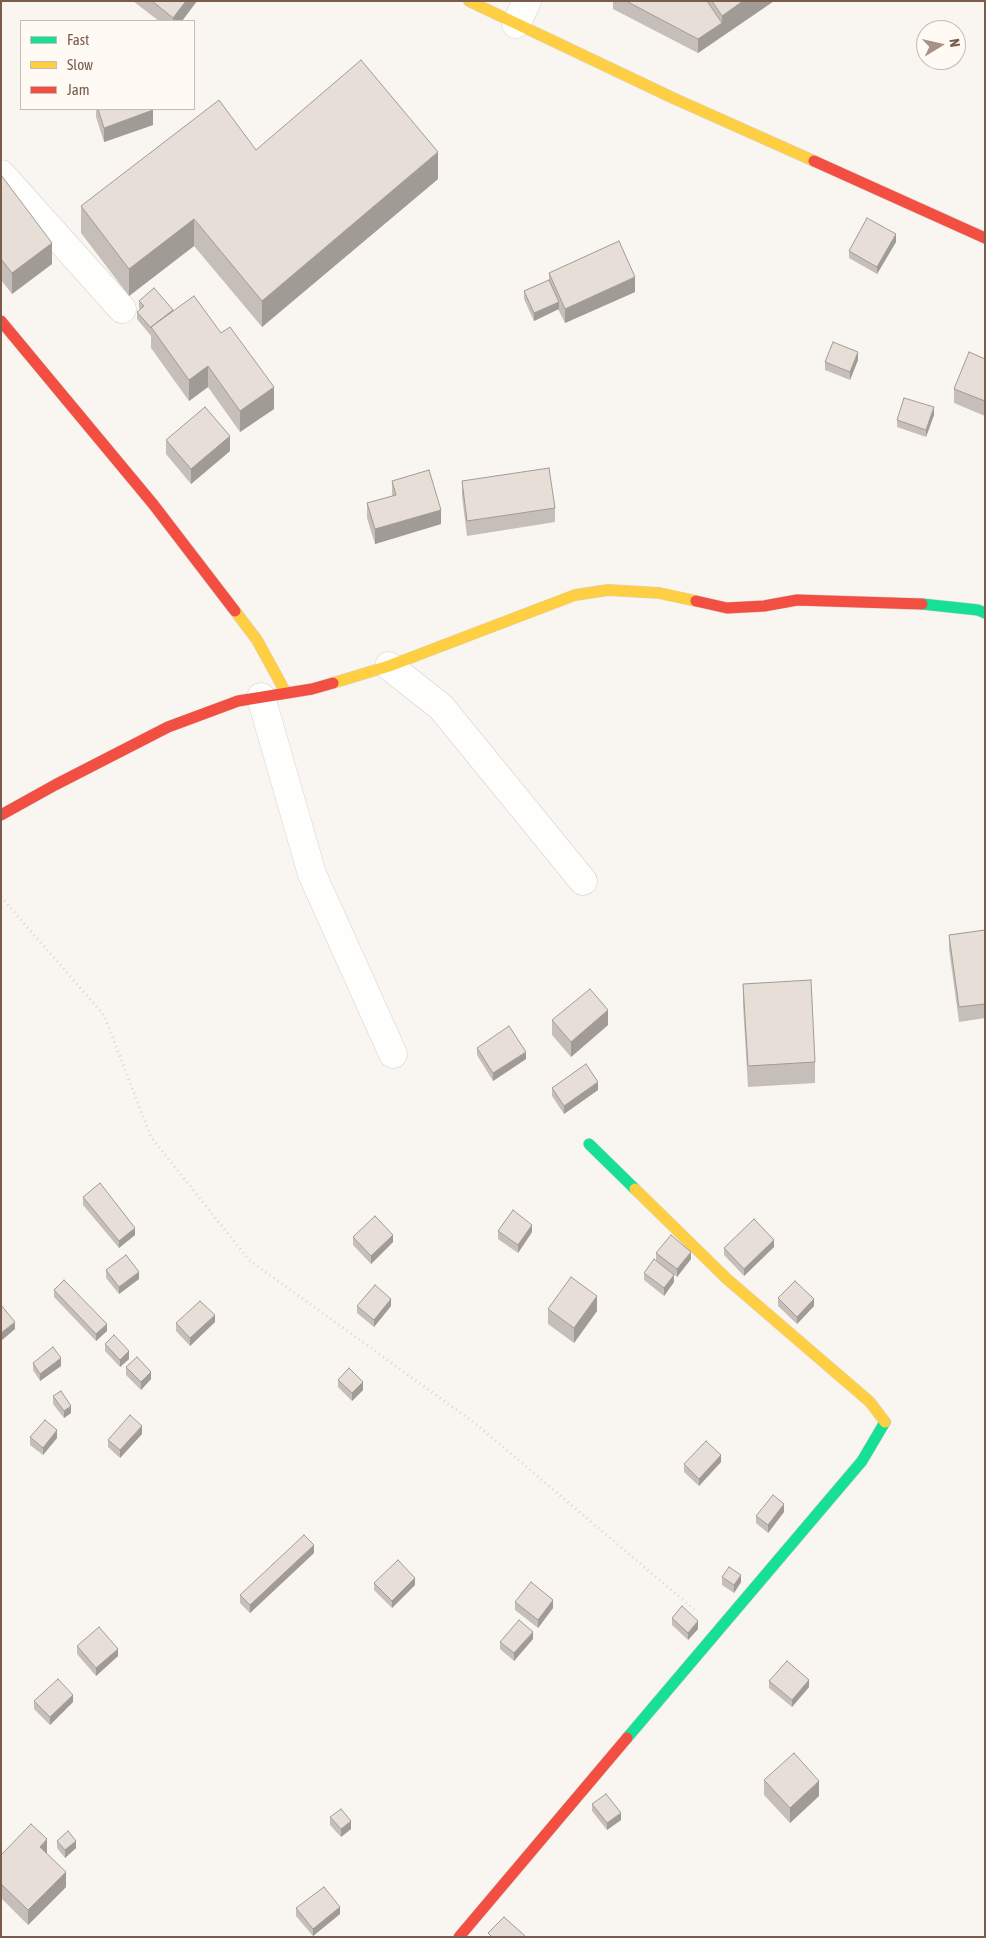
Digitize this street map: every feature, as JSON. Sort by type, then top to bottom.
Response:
[{"type":"street","points":[[469,1],[521,13],[681,102],[985,238]]},
{"type":"street","points":[[1,174],[122,309]]},
{"type":"street","points":[[1,321],[152,504],[252,632],[274,695],[312,874],[393,1054]]},
{"type":"street","points":[[1,815],[168,727],[238,701],[312,689],[389,666],[575,595],[608,590],[659,593],[727,608],[764,606],[797,600],[923,604],[985,613]]},
{"type":"street","points":[[389,666],[441,707],[583,881]]},
{"type":"street","points":[[458,1937],[862,1461],[884,1422],[870,1402],[727,1279],[589,1144]]},
{"type":"path","points":[[1,897],[104,1015],[151,1137],[249,1260],[476,1424],[719,1631]]},
{"type":"building","points":[[152,1],[186,1],[173,18]]},
{"type":"building","points":[[626,1],[707,1],[722,23],[698,39]]},
{"type":"building","points":[[712,1],[743,1],[722,16]]},
{"type":"building","points":[[361,60],[438,152],[262,301],[194,219],[129,269],[81,206],[219,100],[256,150]]},
{"type":"building","points":[[98,110],[153,110],[104,128]]},
{"type":"building","points":[[1,175],[52,243],[12,273],[1,259]]},
{"type":"building","points":[[867,218],[896,234],[877,267],[849,251]]},
{"type":"building","points":[[619,241],[635,277],[565,309],[549,273]]},
{"type":"building","points":[[549,280],[559,302],[534,313],[524,291]]},
{"type":"building","points":[[154,288],[173,310],[151,328],[137,312],[144,306],[139,301]]},
{"type":"building","points":[[194,296],[221,333],[230,327],[274,387],[240,411],[208,366],[189,380],[151,327]]},
{"type":"building","points":[[833,342],[858,352],[850,372],[825,362]]},
{"type":"building","points":[[969,352],[985,359],[985,401],[954,389]]},
{"type":"building","points":[[904,398],[934,407],[926,430],[897,420]]},
{"type":"building","points":[[205,407],[230,436],[191,469],[166,440]]},
{"type":"building","points":[[549,468],[555,508],[467,521],[462,481]]},
{"type":"building","points":[[429,470],[441,510],[375,529],[367,503],[396,495],[392,481]]},
{"type":"building","points":[[985,930],[985,1004],[959,1007],[949,935]]},
{"type":"building","points":[[811,980],[815,1062],[748,1066],[743,984]]},
{"type":"building","points":[[590,989],[608,1010],[571,1042],[552,1020]]},
{"type":"building","points":[[509,1026],[526,1052],[493,1073],[477,1048]]},
{"type":"building","points":[[586,1064],[598,1082],[564,1106],[552,1088]]},
{"type":"building","points":[[100,1183],[135,1228],[119,1241],[83,1197]]},
{"type":"building","points":[[513,1210],[532,1225],[518,1245],[498,1231]]},
{"type":"building","points":[[375,1216],[393,1235],[371,1256],[353,1237]]},
{"type":"building","points":[[754,1219],[774,1240],[744,1269],[724,1248]]},
{"type":"building","points":[[671,1235],[691,1252],[677,1269],[656,1253]]},
{"type":"building","points":[[126,1255],[139,1272],[119,1287],[106,1270]]},
{"type":"building","points":[[654,1259],[674,1275],[664,1288],[644,1273]]},
{"type":"building","points":[[571,1277],[597,1296],[574,1328],[548,1309]]},
{"type":"building","points":[[64,1280],[107,1324],[96,1334],[54,1290]]},
{"type":"building","points":[[795,1281],[814,1299],[797,1317],[778,1298]]},
{"type":"building","points":[[375,1285],[391,1299],[374,1320],[357,1306]]},
{"type":"building","points":[[200,1301],[215,1315],[190,1338],[176,1323]]},
{"type":"building","points":[[1,1305],[15,1322],[1,1333]]},
{"type":"building","points":[[114,1335],[129,1351],[120,1360],[105,1344]]},
{"type":"building","points":[[53,1347],[61,1358],[40,1374],[33,1363]]},
{"type":"building","points":[[137,1357],[151,1372],[141,1382],[126,1367]]},
{"type":"building","points":[[349,1368],[363,1382],[352,1393],[338,1380]]},
{"type":"building","points":[[61,1391],[71,1406],[64,1411],[53,1396]]},
{"type":"building","points":[[130,1415],[142,1426],[120,1450],[108,1440]]},
{"type":"building","points":[[45,1420],[57,1430],[43,1448],[30,1437]]},
{"type":"building","points":[[706,1441],[721,1455],[699,1479],[684,1464]]},
{"type":"building","points":[[773,1495],[784,1504],[768,1525],[756,1516]]},
{"type":"building","points":[[304,1535],[314,1545],[250,1605],[240,1595]]},
{"type":"building","points":[[398,1560],[415,1578],[392,1601],[374,1583]]},
{"type":"building","points":[[729,1567],[741,1575],[734,1585],[722,1577]]},
{"type":"building","points":[[531,1582],[553,1600],[538,1620],[515,1602]]},
{"type":"building","points":[[682,1606],[698,1621],[688,1633],[672,1618]]},
{"type":"building","points":[[519,1620],[533,1632],[514,1653],[500,1642]]},
{"type":"building","points":[[99,1627],[118,1649],[96,1668],[77,1646]]},
{"type":"building","points":[[787,1661],[809,1680],[792,1700],[769,1681]]},
{"type":"building","points":[[58,1679],[73,1695],[50,1717],[34,1701]]},
{"type":"building","points":[[794,1753],[819,1781],[790,1808],[764,1780]]},
{"type":"building","points":[[606,1794],[621,1813],[607,1823],[592,1804]]},
{"type":"building","points":[[341,1809],[351,1821],[341,1829],[330,1817]]},
{"type":"building","points":[[31,1824],[47,1839],[40,1847],[66,1872],[28,1910],[1,1884],[1,1855]]},
{"type":"building","points":[[68,1831],[76,1841],[65,1850],[57,1841]]},
{"type":"building","points":[[324,1887],[340,1907],[313,1929],[296,1908]]},
{"type":"building","points":[[504,1917],[525,1936],[492,1937],[488,1933]]},
{"type":"traffic: fast","points":[[922,604],[978,610],[985,613]]},
{"type":"traffic: fast","points":[[589,1144],[635,1189]]},
{"type":"traffic: fast","points":[[627,1738],[862,1461],[885,1422]]},
{"type":"traffic: slow","points":[[469,1],[673,98],[814,161]]},
{"type":"traffic: slow","points":[[333,683],[389,666],[575,595],[608,590],[659,593],[696,601]]},
{"type":"traffic: slow","points":[[235,611],[257,640],[286,693]]},
{"type":"traffic: slow","points":[[635,1189],[727,1279],[870,1402],[885,1422]]},
{"type":"traffic: jam","points":[[814,161],[985,238]]},
{"type":"traffic: jam","points":[[1,321],[153,504],[235,611]]},
{"type":"traffic: jam","points":[[696,601],[727,608],[764,606],[797,600],[922,604]]},
{"type":"traffic: jam","points":[[1,815],[168,727],[238,701],[312,689],[333,683]]},
{"type":"traffic: jam","points":[[459,1937],[627,1738]]}]
